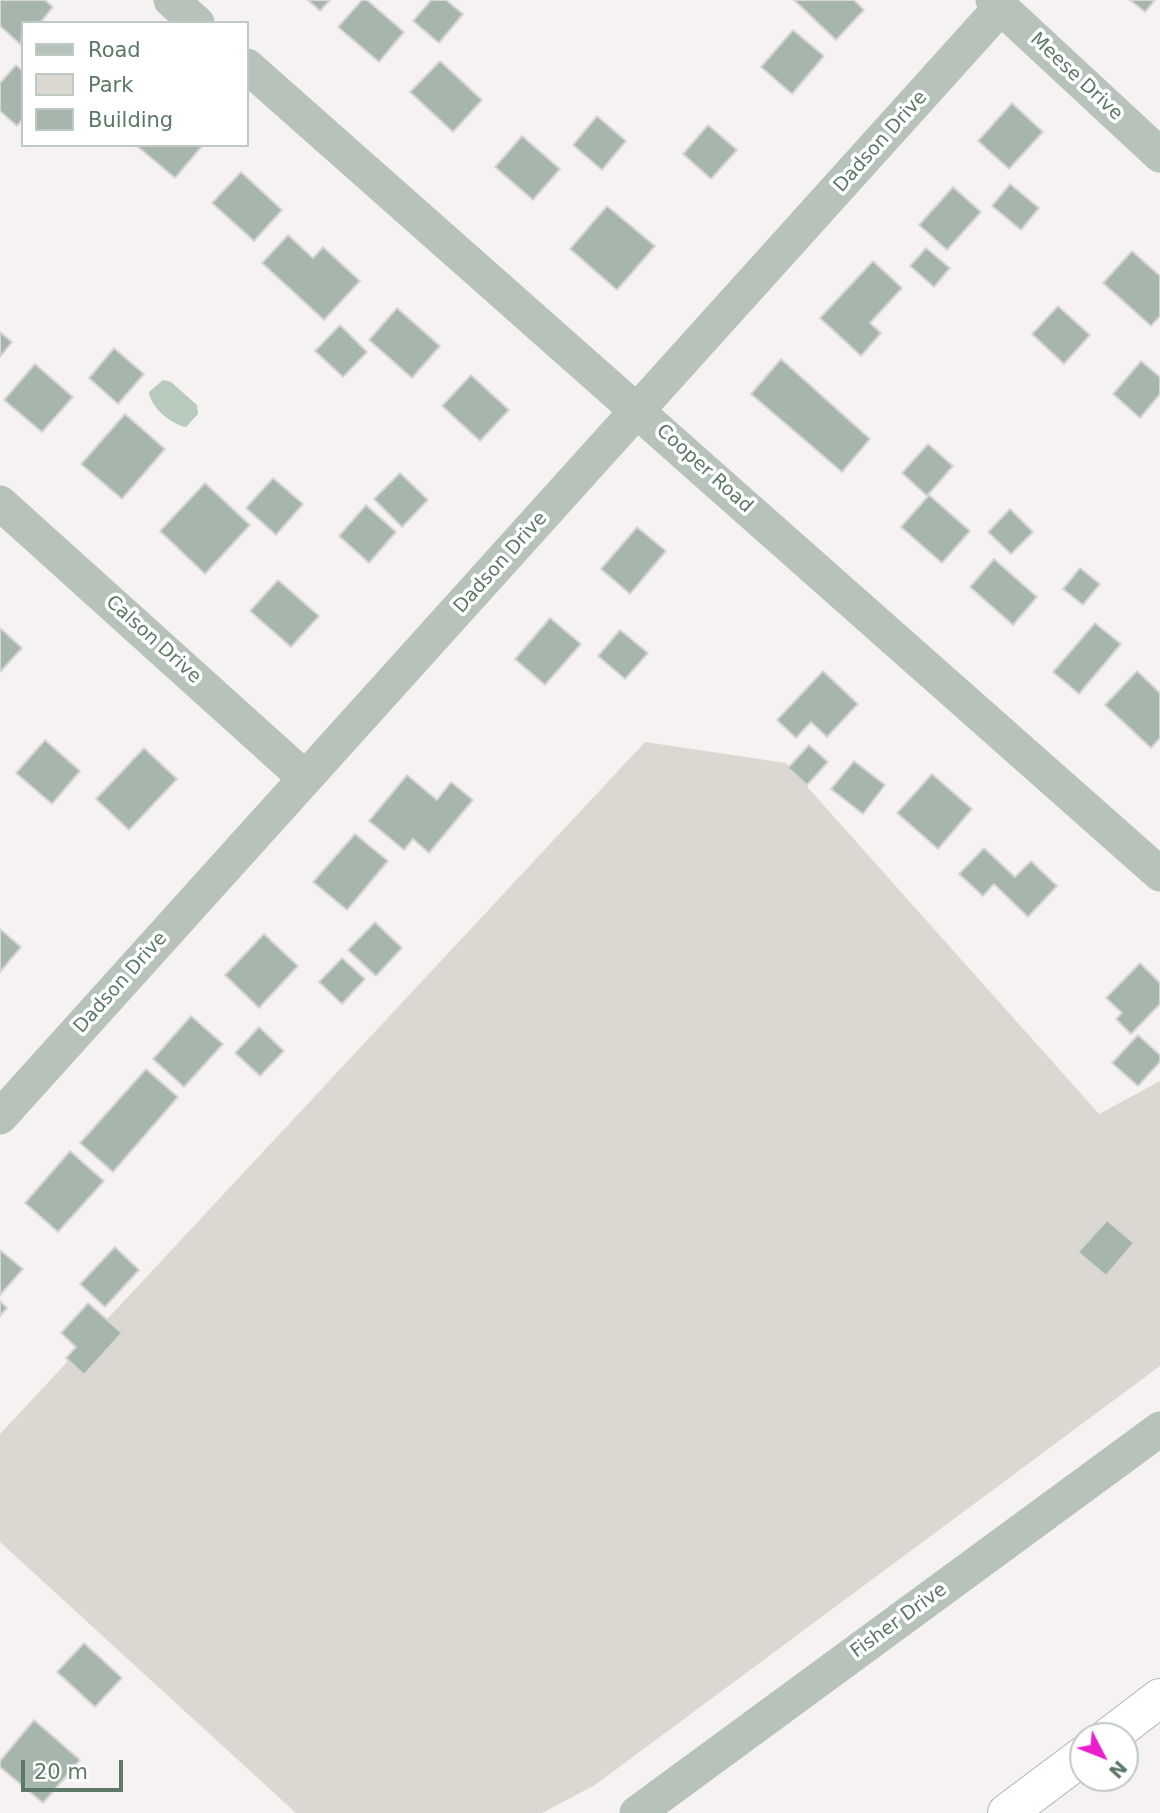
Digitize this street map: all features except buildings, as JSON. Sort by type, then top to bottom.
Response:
[{"type":"highway","points":[[1128,1722],[1160,1698]]},
{"type":"highway","points":[[1007,1813],[1069,1766]]},
{"type":"street","points":[[171,0],[195,21]]},
{"type":"street","name":"Meese Drive","points":[[997,4],[1160,155]]},
{"type":"street","name":"Dadson Drive","points":[[0,1117],[639,411],[997,4]]},
{"type":"street","name":"Cooper Road","points":[[248,67],[1160,874]]},
{"type":"street","name":"Calson Drive","points":[[0,503],[305,778]]},
{"type":"street","name":"Fisher Drive","points":[[637,1813],[1160,1429]]},
{"type":"green space","points":[[645,742],[786,763],[1099,1114],[1160,1081],[1160,1366],[595,1785],[542,1813],[296,1813],[0,1542],[0,1434]]},
{"type":"shaded area","points":[[163,380],[171,382],[197,405],[198,414],[186,427],[174,423],[150,398],[149,392]]}]
